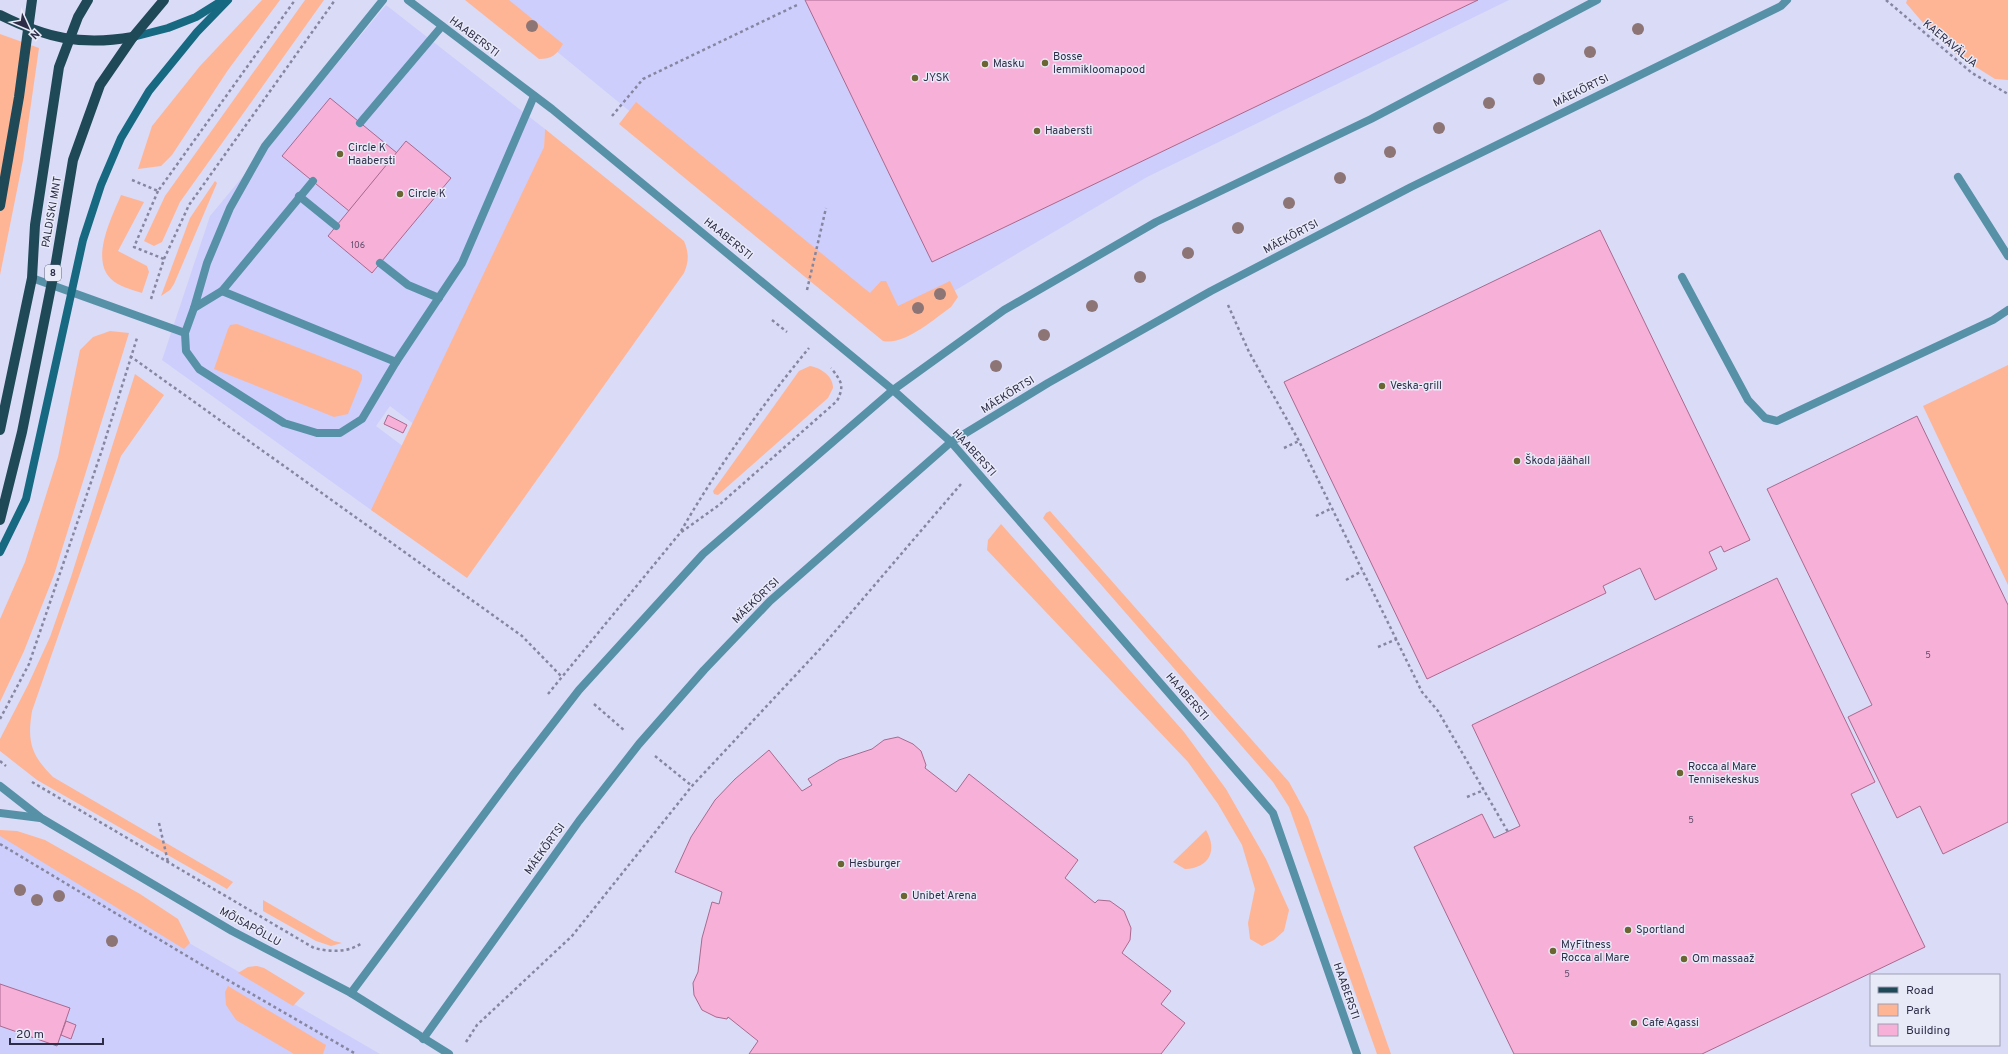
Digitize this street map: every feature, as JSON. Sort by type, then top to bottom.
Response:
[{"type":"main road","points":[[0,206],[19,97],[32,0]]},
{"type":"main road","points":[[0,430],[32,278],[35,225],[59,67],[78,17],[88,0]]},
{"type":"main road","name":"PALDISKI MNT","points":[[0,520],[22,432],[51,285],[73,160],[100,85],[133,37],[164,0]]},
{"type":"main road","points":[[0,14],[50,36],[70,40],[107,42],[168,28],[196,17],[223,0]]},
{"type":"main road","points":[[0,552],[26,499],[83,240],[101,185],[121,138],[149,91],[171,62],[228,0]]},
{"type":"street","points":[[383,0],[265,146],[230,208],[207,263],[185,333],[186,351],[199,369],[284,422],[317,433],[340,433],[362,419],[396,362],[462,263],[534,96]]},
{"type":"street","name":"HAABERSTI","points":[[408,0],[534,96],[893,390],[951,442],[1273,813],[1357,1054]]},
{"type":"street","points":[[351,993],[514,774],[579,690],[702,554],[893,390],[1004,310],[1156,222],[1371,119],[1597,0]]},
{"type":"street","name":"MÄEKÕRTSI","points":[[423,1039],[579,820],[639,744],[704,670],[770,601],[951,442],[1048,383],[1211,291],[1411,187],[1781,6],[1787,0]]},
{"type":"street","points":[[360,123],[442,26]]},
{"type":"street","points":[[1958,177],[2008,256]]},
{"type":"street","points":[[194,308],[222,291],[299,196],[313,181]]},
{"type":"street","points":[[299,196],[336,226]]},
{"type":"street","points":[[380,263],[408,285],[439,298]]},
{"type":"street","points":[[1682,277],[1748,400],[1765,418],[1777,421],[1993,320],[2008,310]]},
{"type":"street","points":[[32,278],[185,333]]},
{"type":"street","points":[[222,291],[396,362]]},
{"type":"street","name":"MÕISAPÕLLU","points":[[0,786],[41,818],[232,931],[351,993],[448,1054]]},
{"type":"street","name":"MÕISAPÕLLU","points":[[0,812],[41,818]]},
{"type":"path","points":[[164,260],[134,247],[158,190],[295,0]]},
{"type":"path","points":[[151,297],[164,260],[189,205],[335,0]]},
{"type":"path","name":"KAERAVÄLJA","points":[[1886,0],[1972,73],[2008,94]]},
{"type":"path","points":[[612,116],[643,79],[797,5]]},
{"type":"path","points":[[132,180],[158,190]]},
{"type":"path","points":[[807,290],[826,208]]},
{"type":"path","points":[[1228,306],[1249,352],[1299,441],[1422,692],[1438,711],[1508,832]]},
{"type":"path","points":[[772,320],[790,334]]},
{"type":"path","points":[[0,719],[29,664],[102,450],[136,340]]},
{"type":"path","points":[[803,344],[815,353]]},
{"type":"path","points":[[547,695],[561,676],[680,533],[702,495],[786,377],[809,348]]},
{"type":"path","points":[[130,356],[522,636],[561,676],[579,690],[639,744],[692,786]]},
{"type":"path","points":[[680,533],[719,505],[837,401],[842,390],[841,381],[827,362]]},
{"type":"path","points":[[1284,448],[1299,441]]},
{"type":"path","points":[[462,1048],[477,1025],[572,936],[692,786],[820,649],[974,469]]},
{"type":"path","points":[[1316,516],[1332,508]]},
{"type":"path","points":[[1346,580],[1362,571]]},
{"type":"path","points":[[1378,647],[1397,639]]},
{"type":"path","points":[[0,761],[9,769]]},
{"type":"path","points":[[30,782],[314,948],[329,952],[346,950],[356,946],[366,939]]},
{"type":"path","points":[[1467,797],[1484,790]]},
{"type":"path","points":[[159,823],[168,862]]},
{"type":"path","points":[[0,844],[207,968],[356,1054]]},
{"type":"shaded area","points":[[494,0],[1509,0],[1147,177],[893,327]]},
{"type":"shaded area","points":[[386,5],[545,129],[544,147],[522,204],[415,425],[390,406],[376,426],[404,447],[374,512],[162,360],[210,216]]},
{"type":"shaded area","points":[[0,833],[239,972],[380,1054],[0,1054]]},
{"type":"green space","points":[[262,0],[280,0],[228,70],[172,155],[161,166],[138,169],[152,126],[200,66]]},
{"type":"green space","points":[[305,0],[324,0],[180,202],[162,242],[154,246],[144,241],[165,196]]},
{"type":"green space","points":[[465,0],[509,0],[563,44],[553,56],[539,59]]},
{"type":"green space","points":[[1907,0],[2008,0],[2008,80],[1995,79],[1957,55],[1924,24],[1906,3]]},
{"type":"green space","points":[[0,34],[39,48],[23,160],[0,275]]},
{"type":"green space","points":[[636,102],[870,293],[881,281],[886,281],[898,306],[950,281],[958,297],[951,307],[909,336],[891,341],[883,341],[619,124]]},
{"type":"green space","points":[[545,129],[684,241],[688,253],[688,261],[684,273],[467,578],[371,510],[544,147]]},
{"type":"green space","points":[[215,181],[217,183],[174,284],[170,290],[161,296],[190,218]]},
{"type":"green space","points":[[121,195],[144,202],[118,251],[147,266],[149,272],[142,293],[117,284],[105,271],[102,261],[108,226]]},
{"type":"green space","points":[[237,324],[358,371],[362,375],[362,379],[348,414],[334,417],[214,369],[230,325]]},
{"type":"green space","points":[[110,331],[129,333],[54,575],[24,651],[0,702],[0,619],[25,562],[58,457],[80,350],[93,337]]},
{"type":"green space","points":[[2008,365],[2008,585],[1923,406]]},
{"type":"green space","points":[[810,366],[826,373],[829,376],[833,388],[828,398],[718,495],[714,494],[713,491],[799,371]]},
{"type":"green space","points":[[135,374],[164,395],[121,456],[32,711],[30,731],[32,747],[35,755],[53,777],[233,882],[227,889],[37,780],[0,751],[0,739],[28,685],[50,637],[71,577]]},
{"type":"green space","points":[[1050,511],[1289,782],[1308,817],[1391,1054],[1377,1054],[1289,807],[1273,782],[1043,518],[1046,513]]},
{"type":"green space","points":[[1001,524],[1184,732],[1226,789],[1266,859],[1289,910],[1284,931],[1274,940],[1262,946],[1250,939],[1248,923],[1255,889],[1242,845],[1218,804],[1188,762],[987,550],[988,540]]},
{"type":"green space","points":[[0,830],[17,831],[45,840],[140,894],[178,919],[190,943],[184,949],[0,836]]},
{"type":"green space","points":[[1206,830],[1210,838],[1211,851],[1205,862],[1193,868],[1185,869],[1173,862]]},
{"type":"green space","points":[[263,900],[334,941],[342,943],[331,946],[316,941],[263,911]]},
{"type":"green space","points":[[257,966],[264,968],[305,993],[293,1006],[238,973],[248,967]]},
{"type":"green space","points":[[228,986],[326,1045],[323,1054],[294,1054],[236,1020],[226,1005],[225,992]]},
{"type":"building","name":"Haabersti","points":[[805,0],[1478,0],[932,262]]},
{"type":"building","name":"Circle K Haabersti","points":[[330,98],[397,153],[349,211],[282,156]]},
{"type":"building","name":"Circle K","points":[[406,141],[451,178],[372,273],[328,236]]},
{"type":"building","name":"Škoda jäähall","points":[[1600,230],[1750,540],[1724,552],[1721,546],[1709,552],[1717,569],[1655,600],[1640,568],[1603,586],[1606,593],[1427,679],[1284,382]]},
{"type":"building","points":[[388,415],[407,425],[403,433],[384,424]]},
{"type":"building","points":[[1917,416],[2008,605],[2008,822],[1943,854],[1920,806],[1897,818],[1848,717],[1872,705],[1767,489]]},
{"type":"building","points":[[1777,578],[1875,782],[1851,794],[1925,947],[1702,1054],[1514,1054],[1414,847],[1482,814],[1494,838],[1520,826],[1472,725]]},
{"type":"building","name":"Unibet Arena","points":[[898,737],[913,744],[921,751],[926,765],[925,768],[956,792],[969,774],[1078,860],[1065,878],[1095,903],[1098,900],[1110,901],[1124,911],[1131,928],[1130,940],[1122,953],[1171,991],[1161,1004],[1185,1023],[1161,1054],[749,1054],[758,1041],[728,1017],[727,1019],[716,1017],[702,1010],[694,995],[693,983],[698,972],[702,938],[712,902],[719,904],[722,892],[675,872],[691,837],[715,800],[735,779],[769,750],[802,791],[812,785],[808,779],[839,760],[872,749],[884,740]]},
{"type":"building","points":[[0,984],[70,1008],[57,1046],[0,1026]]},
{"type":"building","points":[[66,1021],[76,1025],[71,1039],[61,1035]]},
{"type":"place","name":"Bosse lemmikloomapood","points":[[1045,63]]},
{"type":"place","name":"Masku","points":[[985,64]]},
{"type":"place","name":"JYSK","points":[[915,78]]},
{"type":"place","name":"Haabersti","points":[[1037,131]]},
{"type":"place","name":"Circle K Haabersti","points":[[340,154]]},
{"type":"place","name":"Circle K","points":[[400,194]]},
{"type":"place","name":"Veska-grill","points":[[1382,386]]},
{"type":"place","name":"Škoda jäähall","points":[[1517,461]]},
{"type":"place","name":"Rocca al Mare Tennisekeskus","points":[[1680,773]]},
{"type":"place","name":"Hesburger","points":[[841,864]]},
{"type":"place","name":"Unibet Arena","points":[[904,896]]},
{"type":"place","name":"Sportland","points":[[1628,930]]},
{"type":"place","name":"MyFitness Rocca al Mare","points":[[1553,951]]},
{"type":"place","name":"Om massaaž","points":[[1684,959]]},
{"type":"place","name":"Cafe Agassi","points":[[1634,1023]]}]
